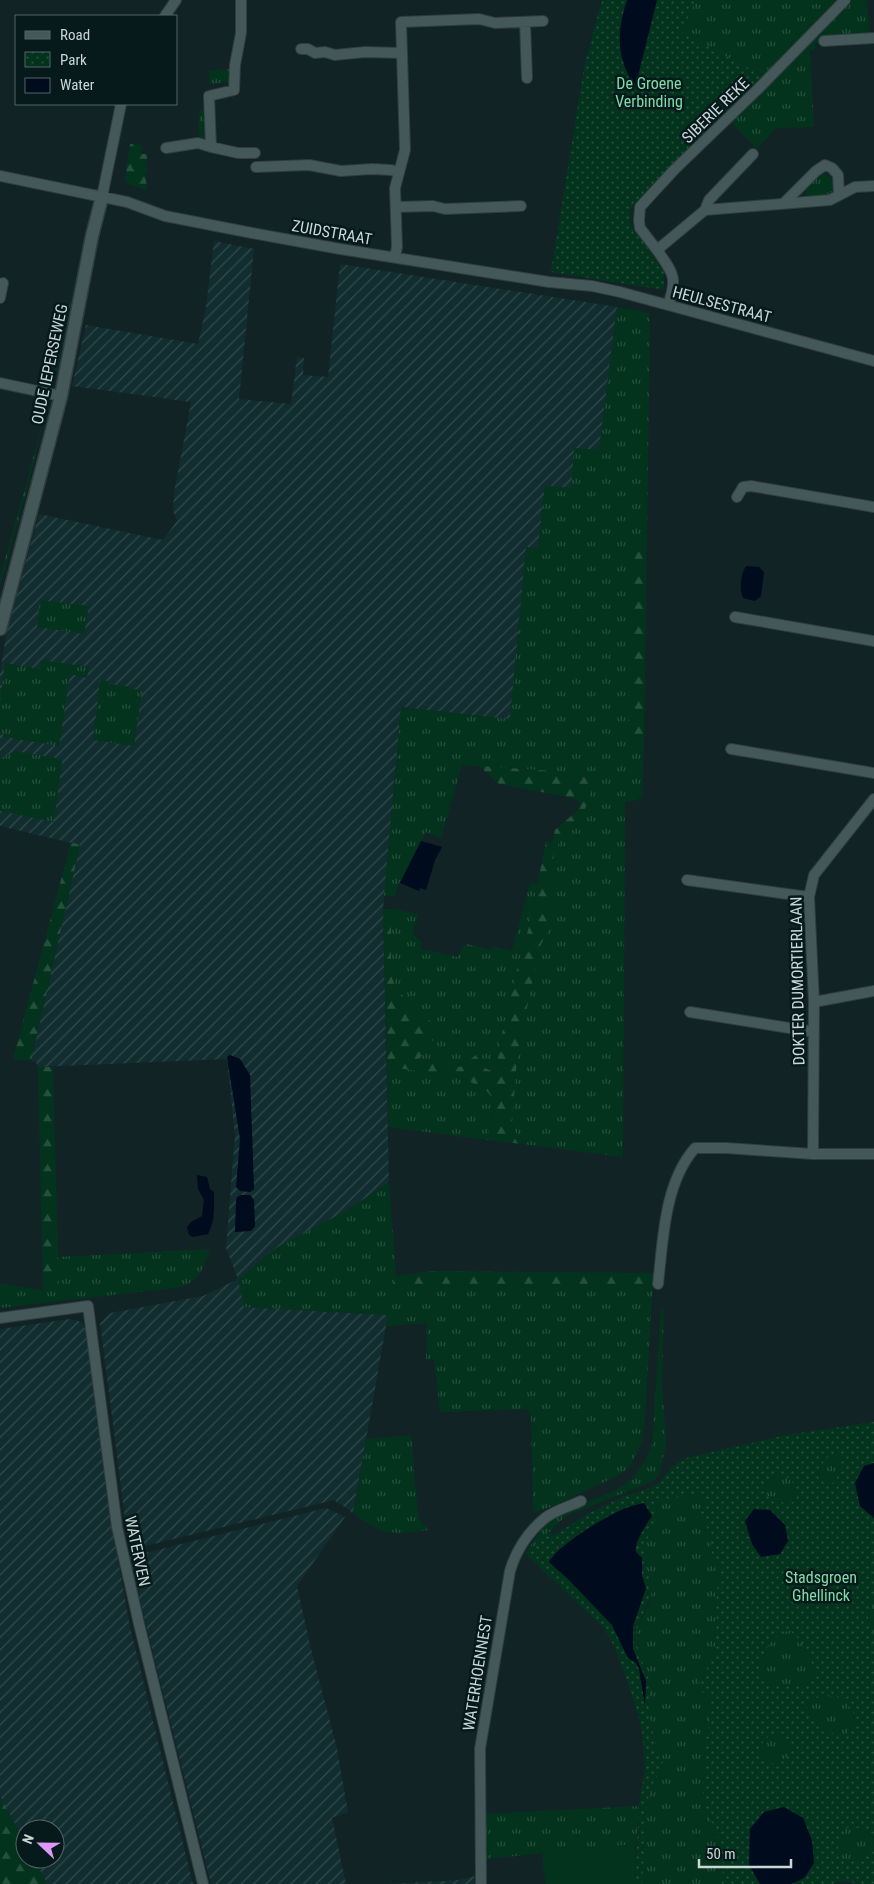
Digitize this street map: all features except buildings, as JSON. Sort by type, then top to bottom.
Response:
[{"type":"street","points":[[166,15],[176,0]]},
{"type":"street","points":[[211,147],[209,96],[234,90],[235,65],[242,33],[241,0]]},
{"type":"street","name":"SIBERIE REKE","points":[[668,305],[674,289],[672,272],[640,228],[638,221],[640,207],[674,170],[758,89],[845,0]]},
{"type":"street","points":[[395,257],[397,247],[395,188],[405,150],[401,22],[479,19],[495,23],[543,21]]},
{"type":"street","points":[[525,22],[527,78]]},
{"type":"street","points":[[824,41],[874,38]]},
{"type":"street","points":[[301,49],[308,49],[315,53],[325,52],[335,55],[381,52],[401,53]]},
{"type":"street","name":"OUDE IEPERSEWEG","points":[[0,629],[61,396],[120,105]]},
{"type":"street","points":[[166,148],[198,143],[238,153],[255,153]]},
{"type":"street","points":[[657,250],[705,210],[709,200],[753,154]]},
{"type":"street","points":[[256,167],[309,165],[342,171],[372,169],[398,172]]},
{"type":"street","points":[[785,202],[816,171],[825,165],[832,168],[838,175],[839,195]]},
{"type":"street","name":"ZUIDSTRAAT","points":[[0,176],[127,202],[174,218],[395,257],[560,283]]},
{"type":"street","points":[[705,210],[785,202],[830,200],[855,187],[874,186]]},
{"type":"street","points":[[396,207],[433,206],[445,209],[521,206]]},
{"type":"street","points":[[0,298],[3,283]]},
{"type":"street","name":"HEULSESTRAAT","points":[[560,283],[592,286],[874,361]]},
{"type":"street","points":[[0,383],[61,396]]},
{"type":"street","points":[[736,497],[743,487],[751,486],[874,507]]},
{"type":"street","points":[[735,617],[874,641]]},
{"type":"street","points":[[732,748],[874,773]]},
{"type":"street","name":"DOKTER DUMORTIERLAAN","points":[[813,1154],[814,1002],[809,897],[814,875],[874,799]]},
{"type":"street","points":[[687,880],[809,897]]},
{"type":"street","points":[[814,1002],[874,991]]},
{"type":"street","points":[[690,1012],[814,1032]]},
{"type":"street","points":[[658,1284],[666,1216],[676,1179],[685,1159],[695,1148],[726,1148],[813,1154],[874,1154]]},
{"type":"street","name":"WATERVEN","points":[[0,1318],[88,1306],[117,1527],[141,1634],[203,1884]]},
{"type":"street","name":"WATERHOENNEST","points":[[481,1884],[480,1749],[510,1571],[515,1555],[533,1530],[546,1517],[581,1501]]},
{"type":"shaded area","points":[[214,241],[254,249],[239,399],[291,404],[297,357],[304,358],[303,375],[328,377],[340,264],[617,307],[599,450],[571,488],[545,486],[538,548],[526,548],[510,720],[401,707],[383,909],[389,1182],[346,1211],[244,1307],[388,1315],[353,1513],[334,1500],[129,1550],[100,1323],[110,1313],[203,1296],[238,1279],[226,1248],[235,1135],[227,1059],[38,1067],[36,1062],[31,1061],[80,845],[0,826],[0,674],[6,634],[39,514],[163,540],[177,521],[173,511],[174,493],[191,402],[72,386],[86,325],[198,344],[206,307]]},
{"type":"shaded area","points":[[70,1319],[82,1322],[87,1334],[107,1497],[130,1627],[193,1884],[47,1884],[39,1869],[65,1869],[65,1819],[15,1819],[15,1824],[0,1796],[0,1329]]},
{"type":"shaded area","points":[[326,1508],[345,1517],[297,1586],[311,1649],[337,1748],[348,1812],[332,1818],[346,1884],[211,1884],[129,1557]]},
{"type":"shaded area","points":[[475,1876],[475,1884],[390,1884],[459,1880]]},
{"type":"green space","name":"De Groene Verbinding","points":[[602,0],[696,0],[681,33],[764,76],[649,188],[631,209],[630,223],[664,271],[664,290],[551,272],[584,67]]},
{"type":"green space","points":[[696,0],[837,0],[764,76],[680,33]]},
{"type":"green space","points":[[851,0],[867,0],[869,33],[823,35],[822,43],[815,43],[815,50],[810,50],[814,127],[776,128],[757,149],[731,122]]},
{"type":"green space","points":[[229,69],[230,82],[210,84],[209,71]]},
{"type":"green space","points":[[205,110],[206,137],[200,139],[199,111]]},
{"type":"green space","points":[[130,144],[142,145],[141,154],[147,154],[147,172],[145,172],[147,190],[128,184],[125,180]]},
{"type":"green space","points":[[820,174],[831,178],[834,188],[827,196],[821,198],[810,197],[806,189]]},
{"type":"green space","points":[[79,259],[57,372],[55,372]]},
{"type":"green space","points":[[617,307],[650,313],[647,543],[631,542],[628,739],[644,740],[643,793],[638,800],[625,802],[623,1157],[522,1144],[512,1125],[517,1057],[539,949],[554,917],[550,885],[553,862],[565,832],[581,815],[585,777],[568,772],[462,765],[441,838],[426,832],[397,887],[395,896],[384,896],[401,707],[510,719],[526,547],[538,548],[545,486],[571,488],[574,448],[599,450]]},
{"type":"green space","points":[[46,411],[30,478],[0,587],[0,578]]},
{"type":"green space","points":[[631,541],[647,543],[644,740],[628,739]]},
{"type":"green space","points":[[40,600],[89,606],[84,634],[37,627]]},
{"type":"green space","points":[[41,660],[89,667],[87,678],[70,674],[59,746],[5,737],[0,732],[0,702],[5,663],[40,669]]},
{"type":"green space","points":[[100,680],[109,681],[109,684],[142,690],[134,746],[93,740]]},
{"type":"green space","points":[[15,751],[56,758],[62,761],[54,822],[0,811],[0,759]]},
{"type":"green space","points":[[479,766],[568,772],[585,777],[593,786],[584,812],[565,832],[560,840],[553,861],[550,885],[554,917],[539,949],[517,1057],[512,1125],[522,1144],[487,1140],[494,1108],[492,1098],[486,1090],[461,1079],[444,1075],[387,1067],[383,909],[391,909],[391,975],[395,986],[414,1009],[436,1025],[442,1032],[437,1041],[427,1040],[425,1052],[418,1060],[460,1067],[476,1055],[482,1058],[485,1068],[496,1073],[500,1042],[529,927],[546,841],[552,843],[555,830],[577,811],[580,805],[579,801],[568,797],[499,784]]},
{"type":"green space","points":[[71,842],[80,845],[31,1061],[13,1059]]},
{"type":"green space","points":[[530,883],[537,884],[529,927],[500,1042],[497,1073],[485,1068],[482,1058],[460,1067],[418,1060],[425,1052],[427,1040],[436,1025],[414,1009],[395,986],[391,975],[391,909],[418,914],[413,933],[422,943],[421,949],[458,957],[462,947],[467,944],[491,950],[492,946],[512,951]]},
{"type":"green space","points":[[38,1067],[53,1067],[59,1283],[43,1290]]},
{"type":"green space","points":[[387,1067],[444,1075],[475,1084],[486,1090],[493,1102],[492,1118],[487,1140],[388,1127]]},
{"type":"green space","points":[[389,1182],[396,1276],[394,1287],[653,1284],[644,1429],[641,1444],[629,1468],[617,1476],[558,1504],[533,1513],[531,1416],[526,1409],[440,1412],[434,1359],[426,1360],[427,1323],[386,1326],[387,1315],[244,1307],[238,1279],[279,1246],[346,1211]]},
{"type":"green space","points":[[210,1249],[201,1271],[183,1287],[0,1308],[0,1284],[43,1290],[58,1283],[58,1257]]},
{"type":"green space","points":[[431,1271],[654,1273],[653,1284],[393,1287],[396,1276]]},
{"type":"green space","points":[[661,1309],[664,1309],[662,1381],[666,1445],[659,1475],[644,1485],[568,1515],[558,1523],[528,1556],[525,1554],[548,1523],[579,1505],[621,1487],[633,1477],[643,1463],[652,1444]]},
{"type":"green space","name":"Stadsgroen Ghellinck","points":[[874,1422],[874,1463],[864,1466],[860,1506],[874,1518],[874,1598],[869,1606],[868,1621],[874,1633],[874,1839],[861,1829],[845,1828],[838,1847],[839,1857],[849,1862],[861,1859],[874,1851],[874,1884],[855,1884],[844,1881],[833,1884],[791,1884],[805,1877],[812,1863],[813,1848],[803,1818],[760,1884],[722,1884],[723,1865],[719,1839],[706,1808],[703,1792],[705,1744],[712,1708],[710,1698],[700,1690],[699,1680],[708,1670],[714,1655],[716,1640],[715,1594],[721,1579],[721,1565],[712,1554],[710,1533],[700,1515],[705,1505],[702,1498],[696,1494],[668,1499],[662,1496],[655,1500],[657,1514],[646,1543],[647,1570],[653,1588],[636,1632],[638,1650],[649,1679],[649,1714],[656,1748],[662,1755],[663,1768],[652,1785],[647,1803],[642,1884],[635,1884],[639,1806],[645,1767],[642,1731],[634,1701],[616,1650],[604,1628],[528,1556],[549,1531],[553,1536],[591,1512],[625,1496],[650,1488],[660,1482],[673,1466],[686,1458],[786,1435]],"holes":[[[829,1456],[840,1456],[841,1464],[838,1477],[828,1486],[818,1475],[820,1468]],[[777,1475],[782,1475],[793,1483],[797,1496],[796,1501],[784,1503],[776,1500],[765,1494],[764,1487]],[[614,1515],[652,1516],[641,1534],[636,1548],[636,1552],[642,1558],[642,1576],[646,1588],[633,1626],[633,1649],[646,1681],[645,1702],[639,1669],[636,1663],[628,1658],[612,1625],[549,1562],[556,1552]],[[789,1630],[802,1644],[808,1654],[815,1671],[808,1683],[793,1686],[777,1686],[768,1683],[763,1677],[761,1671],[765,1651],[783,1633]],[[827,1695],[835,1697],[848,1704],[854,1716],[853,1723],[844,1736],[838,1735],[817,1723],[806,1709],[810,1700]],[[771,1735],[778,1736],[787,1739],[794,1747],[789,1755],[779,1762],[765,1762],[761,1754],[764,1740]]]},
{"type":"green space","points":[[411,1435],[418,1516],[421,1522],[430,1530],[397,1533],[381,1530],[353,1513],[366,1439]]},
{"type":"green space","points":[[840,1455],[841,1464],[838,1477],[828,1486],[821,1480],[818,1469],[829,1456]]},
{"type":"green space","points":[[777,1475],[786,1477],[793,1484],[797,1497],[796,1502],[784,1503],[765,1494],[764,1487]]},
{"type":"green space","points":[[696,1494],[702,1498],[705,1506],[700,1515],[710,1533],[712,1554],[721,1565],[721,1579],[715,1594],[716,1640],[714,1655],[708,1670],[699,1680],[710,1698],[712,1708],[705,1744],[703,1792],[706,1808],[719,1839],[723,1865],[722,1884],[642,1884],[647,1803],[652,1785],[663,1768],[662,1755],[656,1748],[649,1714],[645,1665],[638,1650],[636,1632],[647,1608],[653,1588],[647,1569],[646,1543],[657,1514],[655,1500],[662,1496]]},
{"type":"green space","points":[[873,1598],[874,1633],[868,1616],[869,1606]]},
{"type":"green space","points":[[789,1630],[805,1649],[815,1671],[808,1683],[788,1686],[772,1685],[762,1675],[763,1656],[765,1650],[777,1636]]},
{"type":"green space","points":[[827,1695],[842,1700],[852,1710],[853,1723],[844,1736],[827,1731],[813,1719],[806,1709],[810,1700]]},
{"type":"green space","points":[[771,1735],[784,1738],[794,1747],[786,1758],[775,1763],[765,1762],[761,1754],[762,1744]]},
{"type":"green space","points":[[0,1796],[15,1824],[15,1869],[39,1869],[47,1884],[1,1884]]},
{"type":"green space","points":[[639,1806],[636,1844],[484,1859],[484,1814]]},
{"type":"green space","points":[[854,1826],[874,1839],[874,1851],[861,1859],[849,1862],[839,1857],[838,1847],[845,1828]]},
{"type":"green space","points":[[636,1844],[635,1884],[545,1884],[542,1853]]},
{"type":"water","points":[[627,0],[657,0],[636,84],[633,84],[627,73],[621,53],[621,22]]},
{"type":"water","points":[[746,566],[759,567],[764,572],[761,596],[755,601],[743,598],[741,582]]},
{"type":"water","points":[[421,841],[442,847],[435,860],[426,890],[420,888],[419,891],[400,883]]},
{"type":"water","points":[[230,1055],[240,1059],[250,1075],[254,1189],[250,1192],[240,1191],[236,1187],[240,1139],[227,1057]]},
{"type":"water","points":[[197,1175],[207,1177],[210,1189],[214,1192],[214,1214],[208,1234],[193,1237],[189,1235],[187,1227],[191,1222],[202,1216],[204,1200],[198,1189]]},
{"type":"water","points":[[241,1195],[250,1195],[254,1200],[255,1226],[251,1231],[235,1232],[236,1200]]},
{"type":"water","points":[[874,1463],[874,1518],[860,1506],[855,1483],[864,1466]]},
{"type":"water","points":[[644,1503],[652,1516],[641,1534],[636,1548],[636,1552],[642,1558],[642,1576],[646,1588],[633,1626],[633,1649],[646,1681],[645,1705],[639,1669],[636,1663],[628,1658],[612,1625],[549,1562],[554,1555],[573,1539],[598,1523],[620,1511]]},
{"type":"water","points":[[754,1509],[770,1510],[785,1525],[788,1541],[780,1554],[761,1557],[752,1544],[745,1521]]},
{"type":"water","points":[[784,1807],[803,1818],[812,1841],[814,1863],[804,1878],[791,1884],[760,1884],[749,1865],[750,1829],[764,1812]]}]
